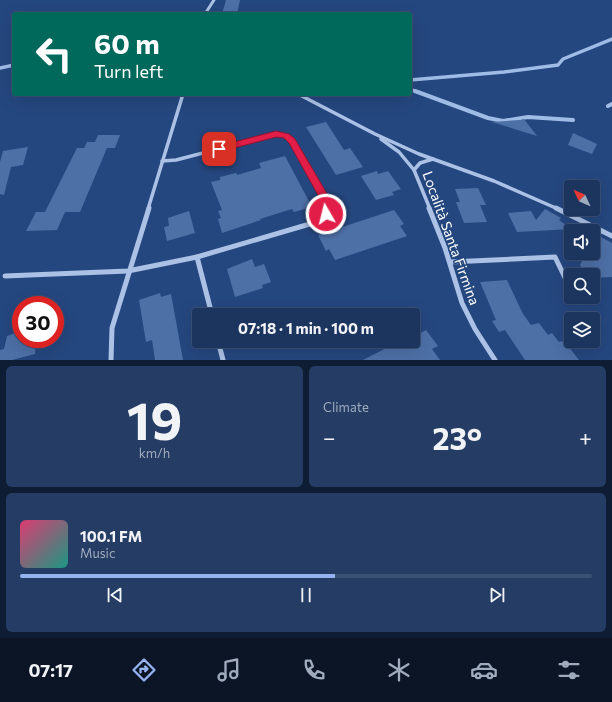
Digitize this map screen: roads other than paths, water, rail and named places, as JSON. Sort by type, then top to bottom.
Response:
[{"type":"street","points":[[206,12],[214,0]]},
{"type":"street","points":[[111,360],[112,328],[182,96]]},
{"type":"street","points":[[302,96],[375,134],[434,159],[508,187],[612,236]]},
{"type":"street","points":[[5,276],[128,271],[197,257],[320,221],[326,214],[328,204],[292,141],[286,136],[276,134],[176,160],[162,161]]},
{"type":"street","name":"Località Santa Firmina","points":[[375,134],[399,152],[414,170],[450,262],[462,303],[475,329],[495,360]]},
{"type":"street","points":[[414,170],[420,164],[434,159]]},
{"type":"street","points":[[197,257],[210,308]]},
{"type":"street","points":[[450,262],[555,257],[564,276]]},
{"type":"street","points":[[220,348],[223,360]]},
{"type":"waterway","points":[[412,80],[504,72],[558,65],[563,59],[612,39]]},
{"type":"waterway","points":[[0,68],[12,65]]},
{"type":"waterway","points":[[412,90],[417,92]]},
{"type":"waterway","points":[[415,91],[488,118],[503,121],[528,117],[573,120]]},
{"type":"waterway","points":[[608,106],[612,104]]}]
